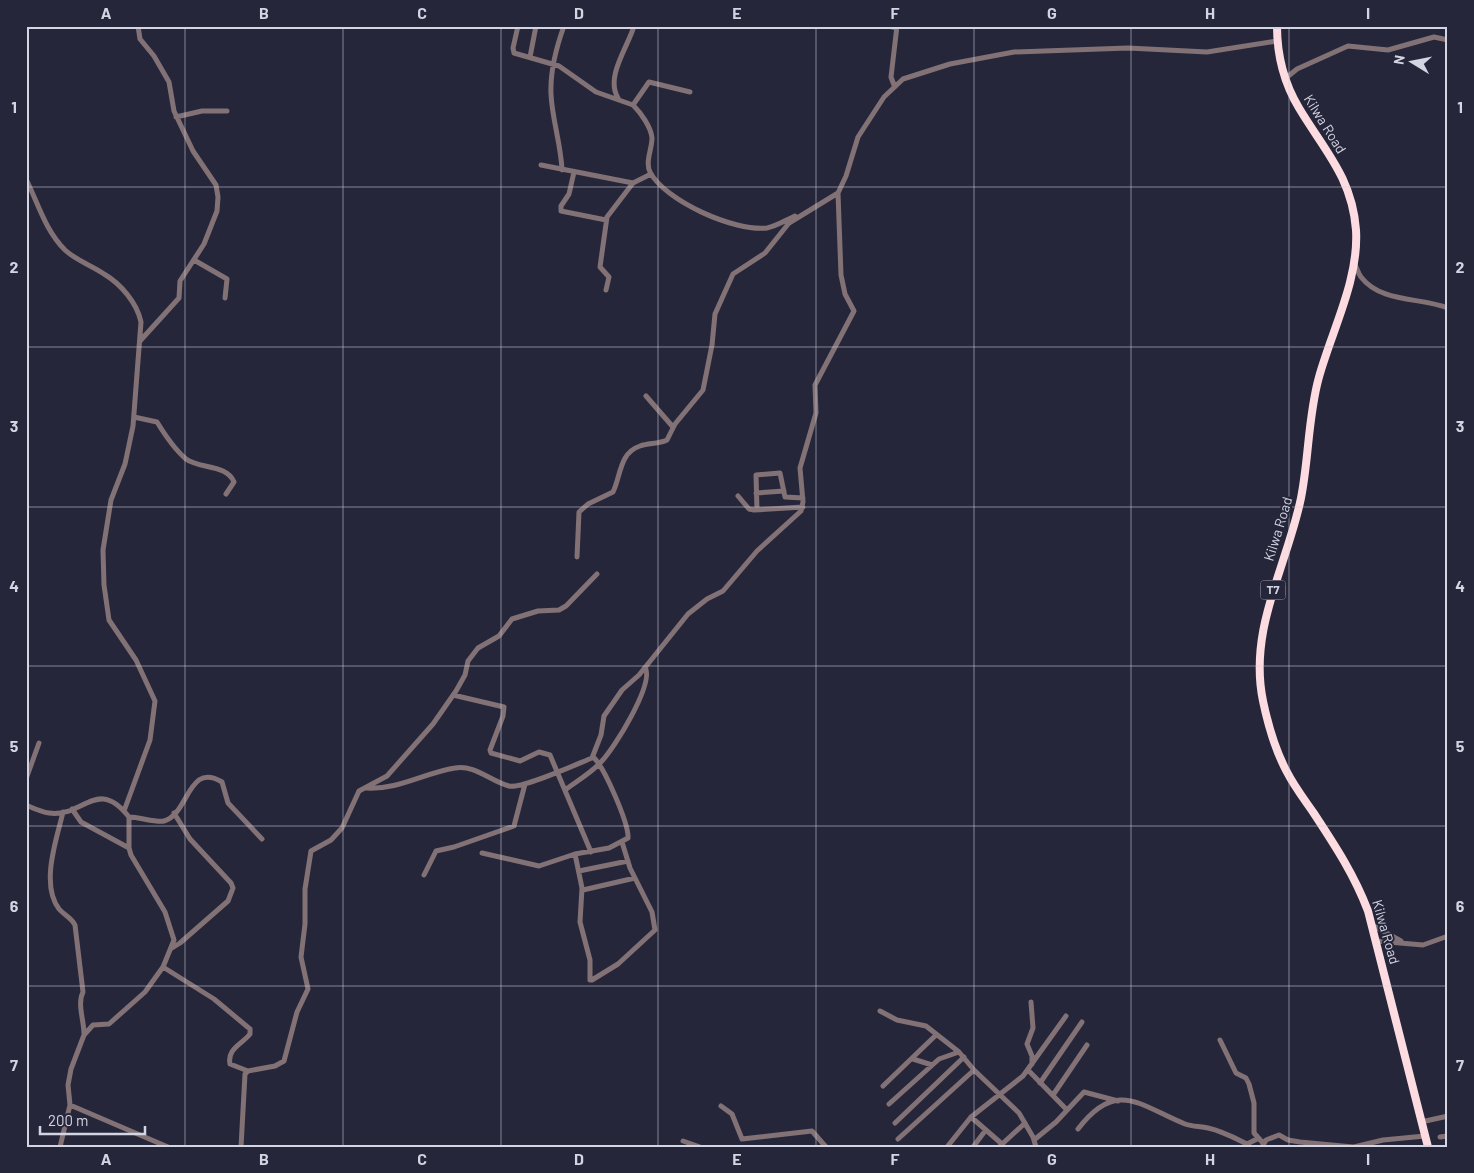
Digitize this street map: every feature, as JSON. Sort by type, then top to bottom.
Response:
[{"type":"highway","name":"Kilwa Road","points":[[1277,26],[1277,41],[1286,78],[1298,107],[1343,176],[1353,209],[1356,230],[1354,263],[1317,386],[1301,496],[1264,623],[1260,669],[1262,699],[1268,726],[1281,761],[1358,883],[1377,940],[1428,1147]]},
{"type":"street","points":[[138,26],[140,39],[154,56],[169,82],[172,106],[176,117],[193,151],[218,191],[218,204],[214,219],[194,260],[180,281],[179,298],[140,342]]},
{"type":"street","points":[[518,26],[513,52],[553,64],[570,72],[591,90],[634,105],[652,136],[648,163],[651,174],[671,196],[734,223],[767,228],[801,215]]},
{"type":"street","points":[[530,57],[536,26]]},
{"type":"street","points":[[562,170],[561,148],[551,93],[553,64],[564,26]]},
{"type":"street","points":[[618,99],[614,89],[615,74],[634,26]]},
{"type":"street","points":[[826,26],[837,26]]},
{"type":"street","points":[[888,26],[897,27],[891,78],[894,85]]},
{"type":"street","points":[[1286,78],[1297,69],[1348,46],[1388,50],[1434,37],[1448,40]]},
{"type":"street","points":[[366,788],[399,785],[456,767],[485,774],[509,786],[525,784],[593,757],[601,736],[606,712],[622,690],[645,667],[688,614],[707,599],[723,591],[757,551],[794,518],[803,507],[800,470],[816,413],[815,385],[854,311],[844,294],[841,275],[838,193],[846,176],[858,137],[894,85],[919,72],[998,54],[1082,48],[1207,52],[1277,41]]},
{"type":"street","points":[[634,105],[649,82],[690,92]]},
{"type":"street","points":[[176,117],[202,111],[227,111]]},
{"type":"street","points":[[541,165],[633,183]]},
{"type":"street","points":[[574,172],[569,194],[561,206],[562,212],[606,220]]},
{"type":"street","points":[[606,290],[609,277],[600,267],[604,251],[606,220],[633,183],[651,174]]},
{"type":"street","points":[[26,179],[47,227],[58,242],[74,258],[106,275],[136,306],[141,322],[134,417],[128,454],[108,510],[103,550],[104,585],[111,626],[129,649],[145,676],[152,692],[155,709],[148,747],[124,811]]},
{"type":"street","points":[[577,557],[579,512],[588,504],[613,492],[617,475],[629,452],[643,445],[666,441],[673,428],[703,390],[712,345],[715,314],[733,274],[765,253],[788,224],[838,193]]},
{"type":"street","points":[[194,260],[228,280],[225,298]]},
{"type":"street","points":[[1354,263],[1362,278],[1383,294],[1430,301],[1448,308]]},
{"type":"street","points":[[646,396],[673,428]]},
{"type":"street","points":[[134,417],[157,422],[164,435],[190,461],[209,466],[232,477],[234,482],[226,494]]},
{"type":"street","points":[[757,510],[755,477],[761,474],[780,473],[787,498],[803,498]]},
{"type":"street","points":[[756,493],[784,491]]},
{"type":"street","points":[[738,496],[749,509],[803,507]]},
{"type":"street","points":[[163,966],[214,999],[250,1029],[250,1034],[235,1047],[230,1056],[230,1064],[248,1071],[275,1066],[284,1061],[296,1012],[308,989],[301,957],[309,855],[314,848],[331,840],[342,828],[354,797],[393,769],[433,724],[454,695],[465,675],[472,654],[480,646],[499,636],[511,619],[527,614],[562,608],[581,593],[597,574]]},
{"type":"street","points":[[565,790],[599,764],[615,745],[628,724],[645,681],[647,674],[645,667]]},
{"type":"street","points":[[454,695],[504,707],[490,752],[520,761],[537,753],[546,752],[551,757],[556,773],[591,852]]},
{"type":"street","points":[[26,779],[39,743]]},
{"type":"street","points":[[482,853],[538,866],[622,842],[628,836],[599,764],[593,757]]},
{"type":"street","points":[[129,817],[161,821],[169,819],[200,779],[219,780],[234,810],[262,838]]},
{"type":"street","points":[[424,875],[436,851],[454,847],[514,826],[525,784]]},
{"type":"street","points":[[26,805],[49,814],[72,809],[88,800],[104,798],[112,800],[129,817],[129,848],[134,863],[152,888],[165,912],[172,931],[172,948],[149,988],[110,1024],[93,1025],[84,1035]]},
{"type":"street","points":[[72,809],[80,822],[129,848]]},
{"type":"street","points":[[60,1147],[70,1105],[68,1085],[71,1069],[84,1035],[84,1020],[79,1000],[83,992],[75,925],[58,908],[50,873],[63,812]]},
{"type":"street","points":[[172,948],[228,900],[233,888],[231,883],[190,839],[174,813]]},
{"type":"street","points":[[575,854],[582,890],[580,922],[590,960],[590,980],[592,980],[618,964],[654,931],[652,912],[635,878],[622,842]]},
{"type":"street","points":[[579,871],[628,861]]},
{"type":"street","points":[[582,890],[635,878]]},
{"type":"street","points":[[1372,924],[1401,941]]},
{"type":"street","points":[[1377,940],[1401,941],[1423,945],[1448,936]]},
{"type":"street","points":[[1031,1002],[1033,1028],[1027,1044],[1032,1056],[1032,1064]]},
{"type":"street","points":[[880,1011],[897,1020],[922,1024],[959,1052],[1025,1123],[1036,1147]]},
{"type":"street","points":[[947,1147],[971,1117],[1028,1070],[1066,1016]]},
{"type":"street","points":[[1040,1083],[1082,1022]]},
{"type":"street","points":[[883,1086],[936,1035]]},
{"type":"street","points":[[1220,1040],[1236,1073],[1246,1078],[1249,1084],[1254,1103],[1254,1128],[1257,1138],[1262,1145],[1268,1138],[1279,1134],[1288,1140],[1353,1147],[1383,1140],[1425,1136]]},
{"type":"street","points":[[1053,1095],[1087,1044]]},
{"type":"street","points":[[889,1104],[944,1056],[959,1052]]},
{"type":"street","points":[[894,1123],[964,1057]]},
{"type":"street","points":[[913,1059],[932,1065]]},
{"type":"street","points":[[898,1139],[974,1070]]},
{"type":"street","points":[[1028,1070],[1067,1110]]},
{"type":"street","points":[[241,1147],[244,1081],[248,1071]]},
{"type":"street","points":[[1034,1140],[1084,1092],[1119,1101],[1134,1101],[1144,1104],[1188,1125],[1215,1130],[1247,1144],[1257,1138]]},
{"type":"street","points":[[1078,1129],[1096,1108],[1119,1101]]},
{"type":"street","points":[[70,1105],[168,1147]]},
{"type":"street","points":[[721,1106],[732,1114],[742,1139],[812,1130],[826,1147]]},
{"type":"street","points":[[1421,1122],[1448,1116]]},
{"type":"street","points":[[971,1117],[1000,1146],[1025,1123]]},
{"type":"street","points":[[973,1147],[985,1131]]},
{"type":"street","points":[[1440,1137],[1448,1136]]},
{"type":"street","points":[[684,1141],[700,1147]]}]
